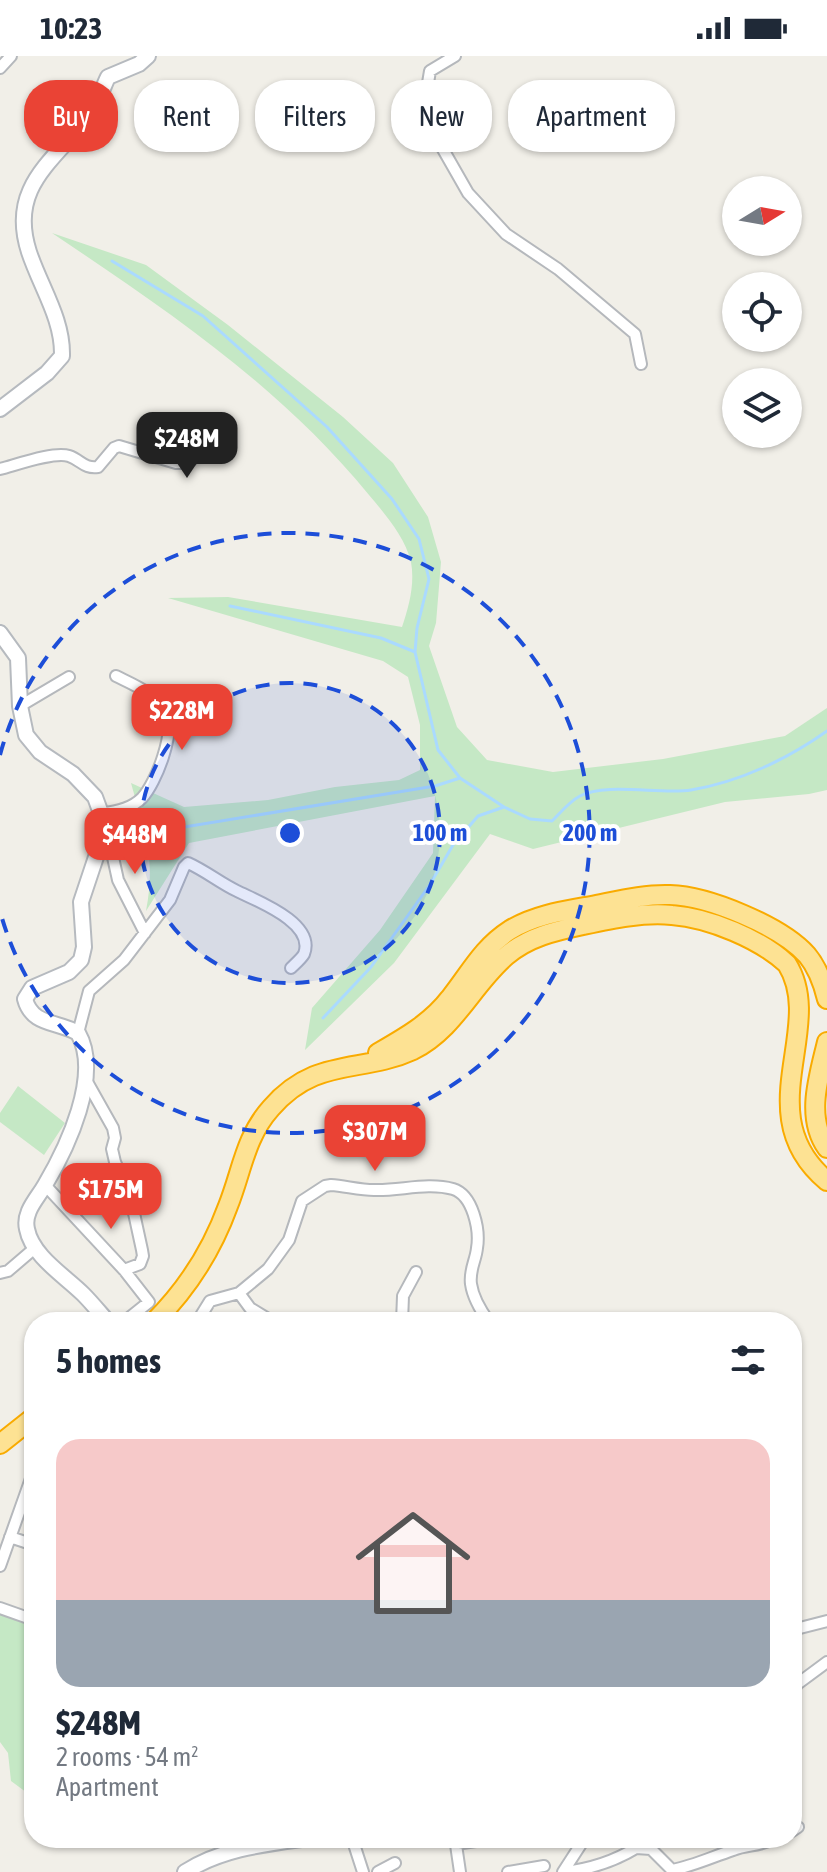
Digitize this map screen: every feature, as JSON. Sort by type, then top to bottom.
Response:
[{"type":"highway","points":[[360,1063],[429,1021],[452,997],[478,957],[514,928],[547,914],[654,895],[686,896],[710,903],[788,938],[807,956],[821,977],[827,999]]},
{"type":"highway","points":[[163,1312],[181,1293],[213,1243],[246,1149],[273,1105],[299,1084],[337,1067],[389,1059],[429,1040],[447,1026],[504,957],[527,940],[573,927],[631,916],[675,915],[757,942],[790,967],[807,992],[812,1027],[794,1117],[812,1164],[827,1181]]},
{"type":"highway","points":[[827,1042],[816,1092],[815,1113],[818,1131],[827,1148]]},
{"type":"highway","points":[[0,1444],[24,1425]]},
{"type":"street","points":[[0,68],[11,56]]},
{"type":"street","points":[[0,409],[47,373],[62,356],[63,336],[23,231],[26,200],[43,168],[92,112],[108,77],[139,64],[148,56]]},
{"type":"street","points":[[455,56],[430,71],[428,83],[436,137],[468,193],[506,234],[558,269],[635,334],[641,364]]},
{"type":"street","points":[[0,469],[53,455],[69,456],[89,468],[98,467],[119,446],[176,463],[188,463],[198,451],[200,441],[197,427]]},
{"type":"street","points":[[0,633],[18,658],[20,706],[26,735],[40,752],[73,774],[95,797],[104,820],[118,880],[145,933]]},
{"type":"street","points":[[98,1312],[36,1247],[27,1232],[26,1216],[45,1185],[75,1122],[86,1080],[82,1040],[78,1033],[41,1021],[32,1015],[25,999],[32,988],[69,972],[81,960],[84,947],[81,902],[104,820],[115,812],[133,806],[142,798],[154,778],[167,744],[169,720],[165,710],[144,690],[116,676]]},
{"type":"street","points":[[20,706],[69,677]]},
{"type":"street","points":[[78,1033],[89,991],[124,960],[145,933],[170,900],[188,863],[295,924],[304,937],[304,954],[291,968]]},
{"type":"street","points":[[86,1080],[113,1128],[115,1162],[132,1204],[142,1250],[140,1264],[124,1270]]},
{"type":"street","points":[[45,1185],[124,1270],[149,1302],[136,1312]]},
{"type":"street","points":[[203,1312],[210,1301],[239,1293],[276,1259],[289,1240],[302,1201],[331,1185],[372,1191],[415,1186],[459,1191],[465,1196],[472,1209],[478,1245],[471,1278],[483,1312]]},
{"type":"street","points":[[0,1273],[8,1271],[36,1247]]},
{"type":"street","points":[[402,1312],[403,1296],[416,1272]]},
{"type":"street","points":[[239,1293],[257,1312]]},
{"type":"street","points":[[0,1566],[24,1498]]},
{"type":"street","points":[[10,1537],[24,1542]]},
{"type":"street","points":[[0,1608],[24,1616]]},
{"type":"street","points":[[802,1627],[827,1621]]},
{"type":"street","points":[[802,1681],[827,1662]]},
{"type":"street","points":[[185,1872],[202,1861],[243,1848]]},
{"type":"street","points":[[355,1848],[363,1872]]},
{"type":"street","points":[[457,1848],[460,1872]]},
{"type":"street","points":[[564,1872],[579,1848]]},
{"type":"street","points":[[564,1872],[607,1868],[631,1848]]},
{"type":"street","points":[[649,1848],[672,1870],[704,1862],[735,1849],[755,1848]]},
{"type":"street","points":[[378,1872],[395,1863]]},
{"type":"street","points":[[508,1872],[544,1866]]},
{"type":"green space","points":[[52,233],[146,265],[228,325],[343,417],[393,463],[428,517],[441,562],[436,623],[429,646],[457,727],[487,760],[553,772],[663,759],[785,736],[827,708],[827,790],[725,802],[533,849],[490,834],[394,963],[305,1050],[312,1008],[380,930],[433,853],[435,796],[189,843],[146,911],[149,861],[145,832],[131,783],[184,807],[268,800],[335,787],[399,780],[420,770],[420,725],[408,677],[383,661],[168,598],[228,597],[402,627],[412,587],[411,562],[388,518],[335,456],[298,419],[180,321]]},
{"type":"green space","points":[[18,1086],[65,1123],[44,1155],[0,1122],[0,1113]]},
{"type":"green space","points":[[0,1614],[24,1622],[24,1791],[11,1781],[8,1753],[0,1742]]},
{"type":"waterway","points":[[112,261],[203,316],[327,427],[392,499],[419,539],[429,579],[417,628],[415,652],[438,750],[460,778],[504,807],[530,819],[552,821],[573,801],[591,792],[619,789],[679,791],[709,786],[762,768],[827,731]]},
{"type":"waterway","points":[[230,606],[381,638],[415,652]]},
{"type":"waterway","points":[[166,830],[435,786],[460,778]]},
{"type":"waterway","points":[[323,1018],[371,967],[429,886],[453,845],[478,816],[504,807]]}]
